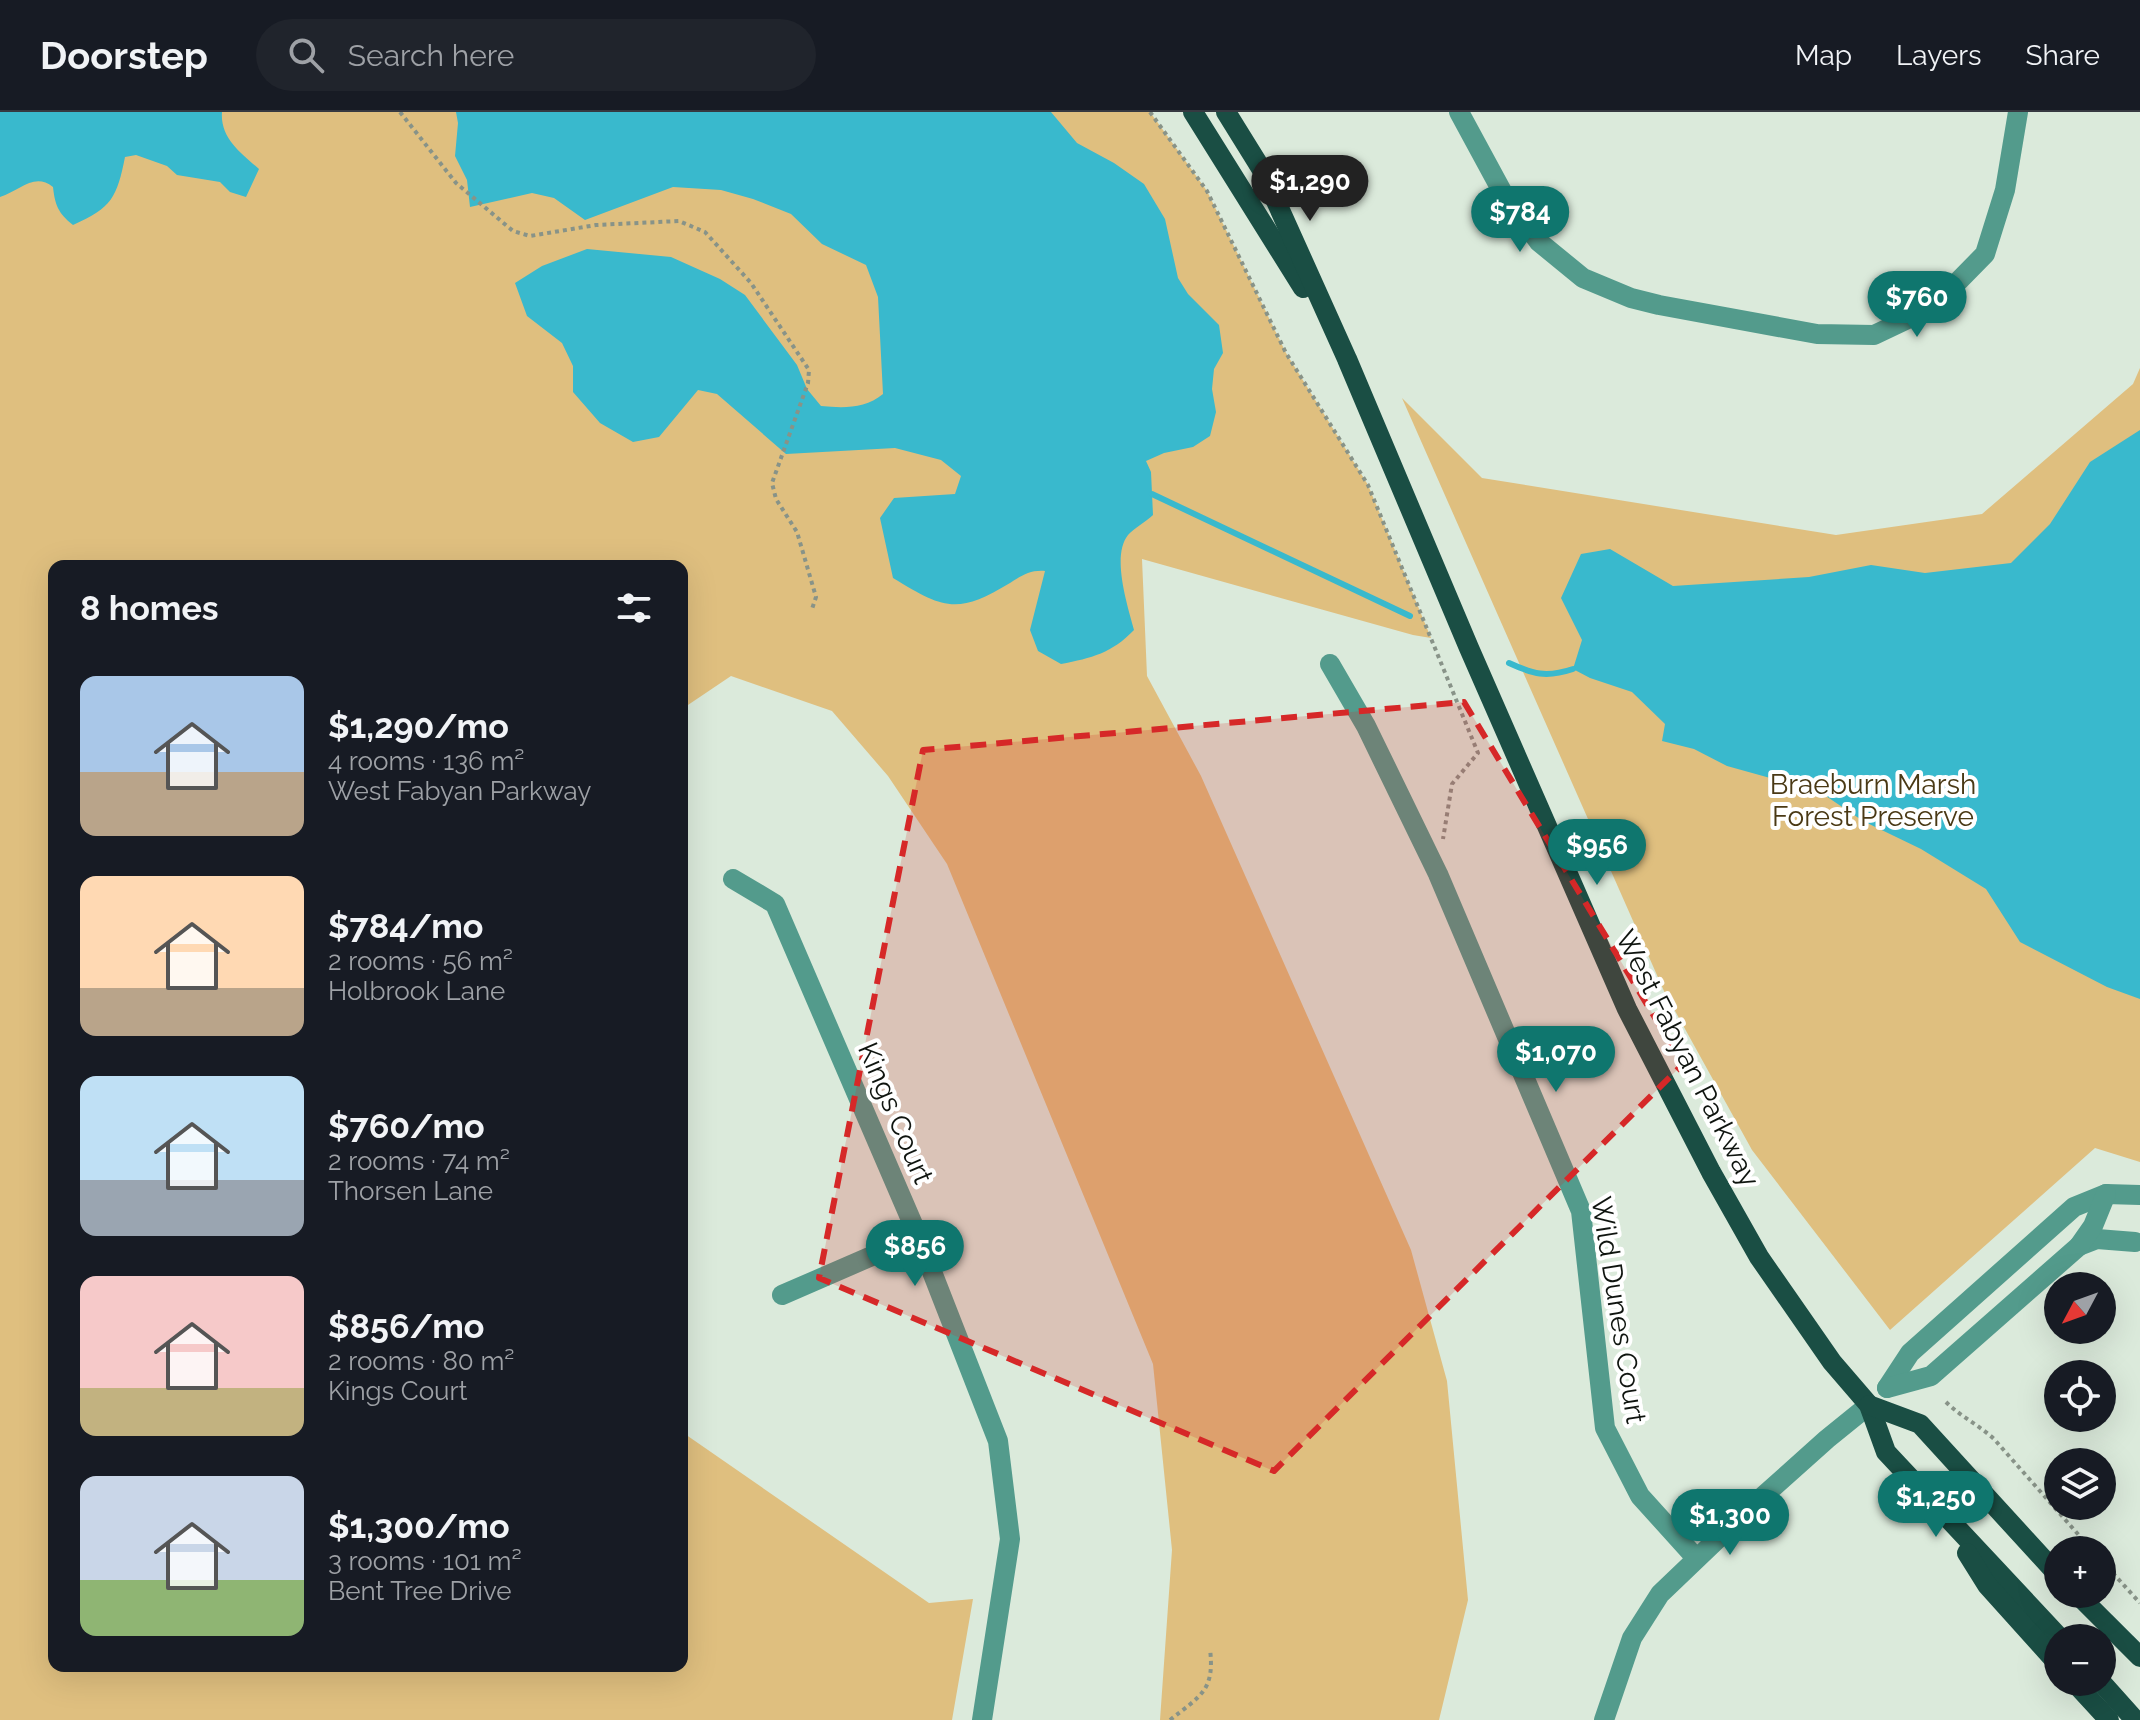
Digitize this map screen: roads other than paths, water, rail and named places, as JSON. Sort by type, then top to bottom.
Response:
[{"type":"main road","name":"West Fabyan Parkway","points":[[1193,112],[1347,359]]},
{"type":"main road","name":"West Fabyan Parkway","points":[[1226,112],[1262,170],[1347,359],[1627,1009],[1711,1172],[1759,1257],[1832,1362],[1869,1405],[1886,1452],[2047,1624]]},
{"type":"main road","name":"West Fabyan Parkway","points":[[1869,1405],[1920,1424],[2044,1560]]},
{"type":"main road","points":[[1949,1522],[1987,1585],[2044,1648]]},
{"type":"main road","points":[[2091,1608],[2140,1657]]},
{"type":"main road","points":[[2087,1696],[2109,1720]]},
{"type":"main road","points":[[2114,1696],[2135,1720]]},
{"type":"street","points":[[1459,112],[1504,195],[1539,242],[1583,278],[1631,298],[1659,305],[1817,334],[1874,335],[1933,307],[1985,254],[2005,190],[2018,112]]},
{"type":"street","name":"Wild Dunes Court","points":[[1330,664],[1366,726],[1438,874],[1581,1211],[1605,1428],[1640,1496],[1696,1558]]},
{"type":"street","name":"Kings Court","points":[[733,879],[775,904],[918,1236],[998,1441],[1010,1539],[982,1720]]},
{"type":"street","points":[[2106,1194],[2093,1226],[2079,1246],[1931,1376],[1887,1388],[1910,1353],[2074,1207],[2106,1194],[2140,1195]]},
{"type":"street","points":[[782,1295],[918,1236]]},
{"type":"street","points":[[2079,1246],[2097,1239],[2135,1242]]},
{"type":"street","points":[[1604,1720],[1632,1638],[1660,1594],[1827,1439],[1869,1405]]},
{"type":"water","points":[[0,112],[222,112],[228,137],[259,169],[246,197],[230,192],[220,182],[177,175],[167,166],[136,155],[125,157],[111,200],[96,213],[73,225],[56,204],[53,187],[46,183],[33,182],[0,197]]},
{"type":"water","points":[[456,112],[1051,112],[1077,143],[1144,184],[1165,219],[1178,278],[1188,294],[1219,325],[1223,353],[1214,369],[1212,389],[1216,412],[1210,436],[1193,447],[1164,453],[1146,461],[1151,472],[1153,515],[1128,535],[1121,555],[1122,582],[1134,630],[1101,653],[1061,664],[1038,651],[1030,630],[1045,571],[1027,574],[963,604],[938,602],[893,578],[880,518],[894,498],[955,494],[961,476],[941,460],[895,448],[786,454],[717,394],[698,390],[659,437],[633,442],[600,423],[573,392],[573,366],[562,343],[527,316],[515,283],[542,266],[587,249],[671,257],[720,279],[745,295],[797,365],[807,389],[821,406],[837,407],[861,405],[883,394],[878,297],[866,265],[822,244],[791,214],[721,190],[673,187],[585,220],[554,198],[532,193],[470,207],[467,180],[455,156]]},
{"type":"water","points":[[2140,430],[2140,999],[2107,987],[2020,942],[1986,889],[1921,849],[1863,821],[1820,792],[1727,766],[1694,749],[1662,741],[1665,724],[1632,692],[1573,669],[1582,640],[1561,598],[1581,554],[1610,549],[1673,586],[1809,577],[1871,565],[1925,573],[2011,563],[2050,524],[2090,462]]},
{"type":"waterway","points":[[1152,494],[1410,616]]},
{"type":"waterway","points":[[1509,663],[1540,674],[1573,669]]},
{"type":"park label","name":"Braeburn Marsh Forest Preserve","points":[[1873,800]]}]
